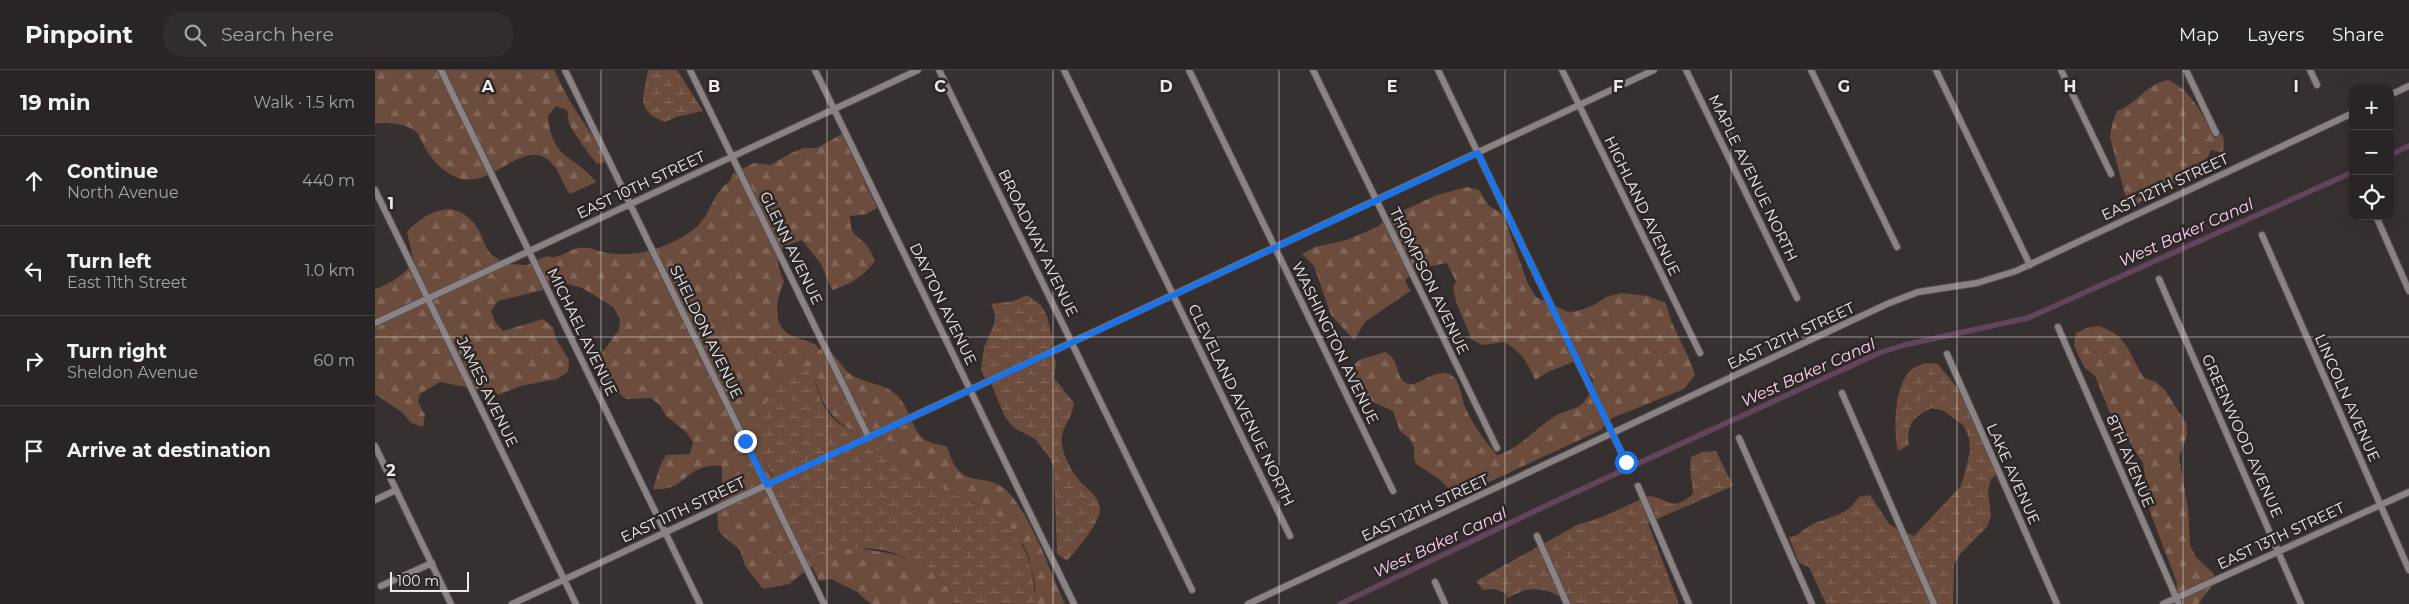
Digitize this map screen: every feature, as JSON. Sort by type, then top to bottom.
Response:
[{"type":"street","name":"MICHAEL AVENUE","points":[[441,70],[700,604]]},
{"type":"street","name":"SHELDON AVENUE","points":[[565,70],[824,604]]},
{"type":"street","name":"GLENN AVENUE","points":[[690,70],[869,438]]},
{"type":"street","name":"DAYTON AVENUE","points":[[815,70],[1074,604]]},
{"type":"street","name":"EAST 10TH STREET","points":[[375,323],[918,70]]},
{"type":"street","name":"BROADWAY AVENUE","points":[[939,70],[1192,590]]},
{"type":"street","name":"CLEVELAND AVENUE NORTH","points":[[1064,70],[1290,536]]},
{"type":"street","name":"WASHINGTON AVENUE","points":[[1189,70],[1393,491]]},
{"type":"street","name":"THOMPSON AVENUE","points":[[1313,70],[1497,448]]},
{"type":"street","points":[[1438,70],[1614,433],[1626,462]]},
{"type":"street","name":"HIGHLAND AVENUE","points":[[1562,70],[1700,353]]},
{"type":"street","name":"EAST 11TH STREET","points":[[512,604],[1654,70]]},
{"type":"street","name":"MAPLE AVENUE NORTH","points":[[1687,70],[1797,298]]},
{"type":"street","points":[[1811,70],[1897,247]]},
{"type":"street","points":[[1936,70],[2030,265]]},
{"type":"street","points":[[2061,70],[2111,174]]},
{"type":"street","points":[[2185,70],[2216,133]]},
{"type":"street","points":[[2310,70],[2317,85]]},
{"type":"street","points":[[2394,93],[2409,86]]},
{"type":"street","name":"EAST 12TH STREET","points":[[1248,604],[1908,295],[1991,280],[2030,265],[2349,114]]},
{"type":"street","name":"JAMES AVENUE","points":[[375,190],[576,604]]},
{"type":"street","points":[[2378,220],[2409,291]]},
{"type":"street","name":"LINCOLN AVENUE","points":[[2262,235],[2409,570]]},
{"type":"street","name":"GREENWOOD AVENUE","points":[[2159,278],[2301,604]]},
{"type":"street","name":"8TH AVENUE","points":[[2058,327],[2177,601]]},
{"type":"street","name":"LAKE AVENUE","points":[[1947,354],[2057,604]]},
{"type":"street","points":[[1842,393],[1934,604]]},
{"type":"street","points":[[1739,438],[1812,604]]},
{"type":"street","points":[[375,446],[451,604]]},
{"type":"street","points":[[1637,486],[1689,604]]},
{"type":"street","points":[[375,500],[396,490]]},
{"type":"street","name":"EAST 13TH STREET","points":[[2163,604],[2177,601],[2278,551],[2409,492]]},
{"type":"street","points":[[1537,536],[1567,604]]},
{"type":"street","points":[[381,586],[431,563]]},
{"type":"street","points":[[1435,582],[1445,604]]},
{"type":"green space","points":[[375,70],[554,70],[569,100],[595,140],[605,162],[597,164],[582,144],[569,123],[567,110],[556,106],[548,116],[550,131],[559,149],[596,182],[570,194],[555,167],[544,157],[533,155],[522,157],[485,176],[472,179],[458,178],[452,175],[433,160],[415,131],[396,124],[375,124]]},
{"type":"green space","points":[[648,70],[677,70],[703,111],[676,117],[665,122],[655,117],[645,107],[643,101]]},
{"type":"green space","points":[[2168,80],[2185,91],[2217,136],[2222,134],[2224,141],[2223,153],[2211,150],[2206,161],[2204,173],[2157,189],[2129,210],[2110,137],[2112,125],[2117,111],[2125,108],[2153,86]]},
{"type":"green space","points":[[842,134],[877,208],[866,214],[850,216],[851,228],[854,234],[867,246],[875,261],[856,279],[832,290],[821,264],[802,240],[786,246],[779,254],[778,259],[778,265],[784,281],[777,308],[779,322],[782,328],[790,335],[813,343],[819,349],[829,351],[850,374],[893,392],[903,403],[920,435],[927,441],[947,447],[955,466],[964,475],[970,478],[989,481],[1010,494],[1034,532],[1065,604],[1035,604],[1035,583],[1024,546],[1000,520],[979,505],[956,496],[888,460],[870,444],[854,451],[862,444],[862,438],[827,409],[815,381],[786,373],[760,413],[757,425],[765,461],[808,556],[823,550],[860,548],[898,555],[919,567],[931,570],[949,589],[955,601],[954,604],[871,604],[857,592],[831,579],[819,581],[812,566],[789,584],[763,589],[745,566],[740,550],[721,534],[718,528],[717,509],[722,483],[722,466],[709,466],[700,469],[673,486],[664,489],[653,489],[660,466],[666,455],[690,454],[693,442],[686,432],[666,416],[660,405],[651,398],[626,399],[607,384],[601,373],[599,360],[619,330],[620,319],[614,308],[582,288],[558,281],[543,290],[498,301],[491,311],[495,322],[503,331],[543,319],[553,327],[556,339],[569,360],[568,372],[557,379],[520,386],[496,396],[483,394],[480,390],[440,382],[420,394],[418,402],[425,415],[423,427],[411,423],[403,413],[375,394],[375,289],[396,278],[414,262],[407,232],[424,218],[441,210],[450,209],[459,212],[468,217],[476,226],[486,247],[493,256],[514,264],[528,264],[547,256],[557,256],[583,248],[619,254],[653,250],[675,241],[700,224],[719,192],[730,181],[732,174],[754,163],[770,165],[804,148],[817,148]]},
{"type":"green space","points":[[1467,187],[1479,190],[1489,206],[1503,214],[1528,284],[1536,297],[1568,312],[1578,311],[1594,305],[1606,297],[1622,293],[1648,296],[1666,303],[1668,313],[1695,375],[1684,389],[1612,418],[1609,423],[1603,426],[1603,429],[1461,495],[1449,489],[1439,479],[1416,464],[1414,447],[1410,439],[1400,431],[1393,411],[1373,402],[1352,383],[1349,370],[1359,360],[1385,352],[1396,363],[1402,380],[1410,384],[1437,374],[1443,373],[1453,376],[1472,420],[1497,455],[1520,444],[1555,416],[1583,403],[1589,394],[1593,379],[1582,366],[1573,362],[1548,372],[1535,380],[1523,358],[1505,342],[1482,345],[1471,339],[1454,294],[1453,287],[1456,282],[1447,263],[1424,268],[1409,276],[1405,280],[1410,291],[1365,322],[1354,340],[1331,315],[1314,266],[1302,254],[1315,247],[1347,240],[1377,227],[1391,216],[1437,195]]},
{"type":"green space","points":[[1027,295],[1041,305],[1047,316],[1053,342],[1051,347],[1056,363],[1054,378],[1074,403],[1071,415],[1062,434],[1064,454],[1075,475],[1098,501],[1100,510],[1096,523],[1087,537],[1067,561],[1057,554],[1054,469],[1050,458],[1035,439],[1013,427],[1005,417],[990,381],[984,377],[981,369],[984,347],[994,325],[995,313],[991,304],[1014,301]]},
{"type":"green space","points":[[2099,326],[2117,335],[2127,347],[2144,378],[2156,382],[2165,390],[2186,423],[2187,435],[2179,458],[2188,509],[2190,545],[2196,557],[2214,574],[2211,587],[2198,604],[2158,604],[2176,596],[2177,583],[2150,512],[2143,463],[2109,411],[2095,376],[2085,368],[2074,345],[2076,333],[2087,328]]},
{"type":"green space","points":[[1926,363],[1938,364],[1961,392],[1999,472],[1991,479],[1988,491],[1991,516],[1987,527],[1960,554],[1954,564],[1953,604],[1826,604],[1809,567],[1799,563],[1789,537],[1796,535],[1813,524],[1847,510],[1859,497],[1870,495],[1890,525],[1914,536],[1960,487],[1970,451],[1969,438],[1964,426],[1944,411],[1932,408],[1920,414],[1910,426],[1909,445],[1898,451],[1895,420],[1898,396],[1906,376],[1915,367]]},
{"type":"green space","points":[[797,368],[809,370],[826,410],[840,424],[862,438],[860,448],[870,443],[881,454],[900,467],[990,511],[1002,520],[1019,540],[1030,563],[1035,604],[954,604],[951,591],[935,574],[889,551],[865,548],[828,551],[810,555],[803,554],[772,489],[773,476],[765,461],[757,425],[760,413],[786,373]]},
{"type":"green space","points":[[1716,451],[1733,486],[1648,523],[1679,604],[1567,604],[1559,596],[1548,591],[1536,589],[1526,590],[1507,598],[1506,594],[1495,589],[1483,590],[1476,581],[1577,525],[1602,517],[1648,496],[1675,504],[1686,500],[1693,494],[1691,457],[1702,452]]},
{"type":"waterway","name":"West Baker Canal","points":[[2394,153],[2409,146]]},
{"type":"waterway","name":"West Baker Canal","points":[[1340,604],[1554,502],[1879,353],[1904,345],[2028,318],[2349,174]]},
{"type":"route","points":[[745,441],[767,485],[1478,153],[1614,433],[1626,462]]}]
